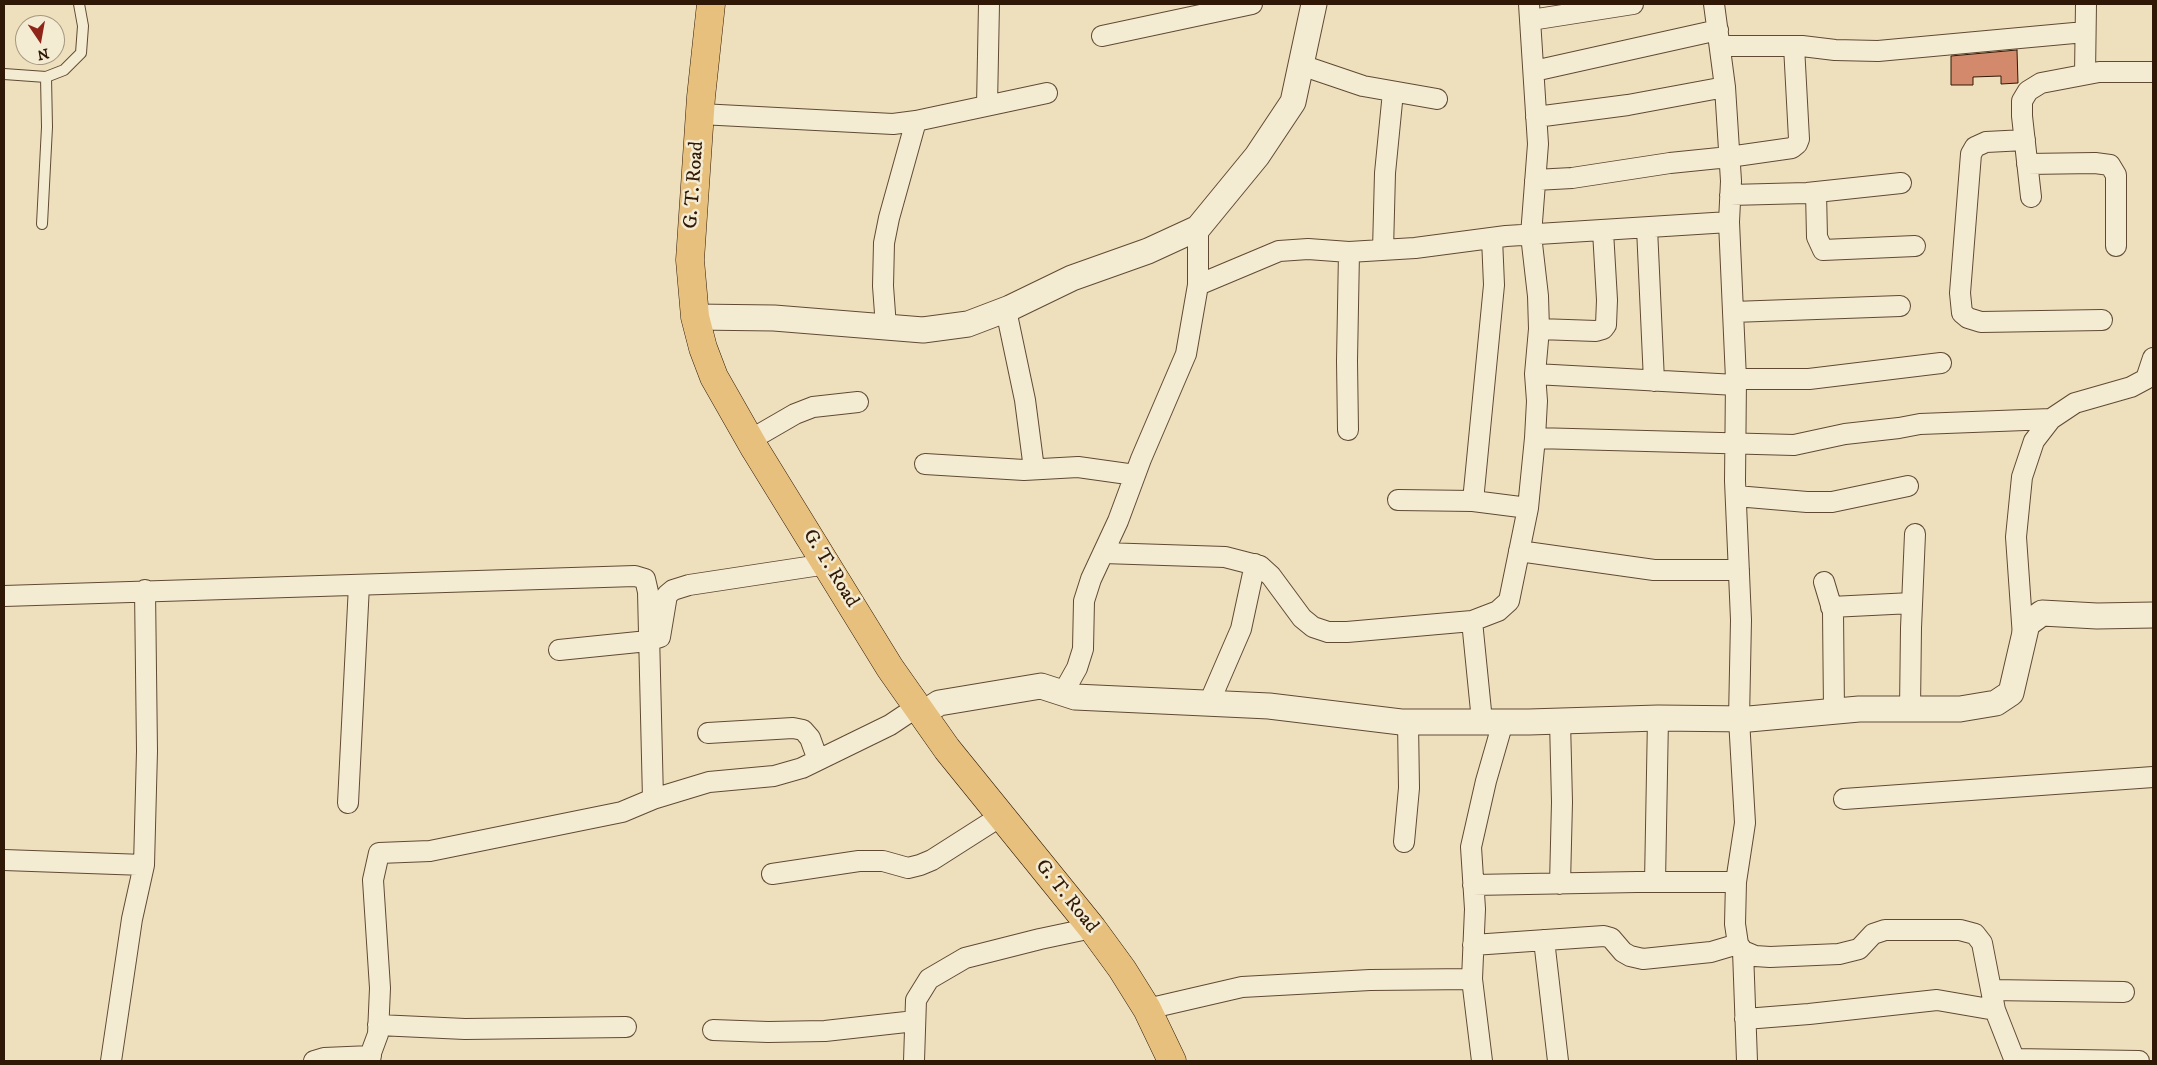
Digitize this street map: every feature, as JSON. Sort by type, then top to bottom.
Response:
[{"type":"main road","name":"G. T. Road","points":[[711,4],[700,114],[690,260],[695,317],[703,348],[714,377],[750,440],[890,668],[959,764],[1092,928],[1122,969],[1147,1009],[1172,1061]]},
{"type":"street","points":[[987,106],[988,4]]},
{"type":"street","points":[[1102,36],[1252,4]]},
{"type":"street","points":[[695,317],[774,318],[923,330],[968,324],[1006,310],[1072,278],[1148,251],[1198,228],[1257,156],[1293,102],[1314,4]]},
{"type":"street","points":[[1103,554],[1225,557],[1255,564],[1271,576],[1302,618],[1313,627],[1328,632],[1347,632],[1472,620],[1498,611],[1509,602],[1528,508],[1536,438],[1537,401],[1535,374],[1539,329],[1538,296],[1531,235],[1538,144],[1530,12],[1633,4]]},
{"type":"street","points":[[1714,4],[1725,87],[1729,157],[1729,222],[1736,382],[1736,496],[1740,620],[1739,719],[1745,823],[1736,882],[1735,924],[1741,947],[1747,1061]]},
{"type":"street","points":[[2085,74],[2086,4]]},
{"type":"street","points":[[1534,71],[1719,38],[1857,52],[2085,32]]},
{"type":"street","points":[[1535,180],[1572,178],[1670,163],[1792,148],[1798,144],[1800,127],[1794,46]]},
{"type":"street","points":[[1301,65],[1363,86],[1437,99]]},
{"type":"street","points":[[2031,197],[2024,140],[2022,101],[2028,90],[2042,83],[2085,74],[2099,72],[2153,72]]},
{"type":"street","points":[[1536,116],[1628,105],[1725,87]]},
{"type":"street","points":[[1383,250],[1385,173],[1393,92]]},
{"type":"street","points":[[700,114],[893,124],[916,121],[1048,93]]},
{"type":"street","points":[[886,327],[884,244],[889,218],[916,121]]},
{"type":"street","points":[[2024,140],[1986,142],[1975,147],[1970,154],[1960,293],[1962,313],[1968,318],[1981,322],[2102,320]]},
{"type":"street","points":[[2028,164],[2095,163],[2110,165],[2116,175],[2116,246]]},
{"type":"street","points":[[1730,195],[1816,192],[1901,183]]},
{"type":"street","points":[[1816,192],[1817,237],[1823,250],[1915,246]]},
{"type":"street","points":[[1198,285],[1279,251],[1308,249],[1349,252],[1416,248],[1492,238],[1729,222]]},
{"type":"street","points":[[1062,693],[1077,668],[1083,649],[1084,601],[1091,579],[1118,520],[1186,354],[1198,285],[1198,228]]},
{"type":"street","points":[[1646,228],[1654,381]]},
{"type":"street","points":[[1539,329],[1596,331],[1603,329],[1606,325],[1607,300],[1603,231]]},
{"type":"street","points":[[1473,501],[1494,285],[1492,238]]},
{"type":"street","points":[[1348,430],[1349,252]]},
{"type":"street","points":[[1733,312],[1900,306]]},
{"type":"street","points":[[1006,310],[1025,400],[1034,469]]},
{"type":"street","points":[[2023,637],[2016,537],[2022,477],[2034,441],[2051,418],[2075,403],[2131,387],[2146,379],[2153,358]]},
{"type":"street","points":[[1535,374],[1654,381],[1736,382],[1809,378],[1941,363]]},
{"type":"street","points":[[750,440],[795,414],[813,407],[858,402]]},
{"type":"street","points":[[1536,438],[1794,445],[1846,434],[1920,424],[2051,418]]},
{"type":"street","points":[[926,464],[982,468],[1078,468],[1135,475]]},
{"type":"street","points":[[1736,496],[1807,502],[1832,502],[1908,486]]},
{"type":"street","points":[[1398,500],[1473,501],[1528,508]]},
{"type":"street","points":[[1910,709],[1915,534]]},
{"type":"street","points":[[1519,551],[1654,570],[1739,570]]},
{"type":"street","points":[[559,650],[648,641],[660,637],[667,595],[673,590],[689,585],[827,564]]},
{"type":"street","points":[[1209,703],[1241,629],[1255,564]]},
{"type":"street","points":[[4,596],[145,590],[635,576],[645,579],[648,592],[653,799]]},
{"type":"street","points":[[1824,582],[1831,607],[1834,711]]},
{"type":"street","points":[[348,803],[359,585]]},
{"type":"street","points":[[111,1061],[132,918],[144,865],[147,751],[145,590]]},
{"type":"street","points":[[1831,607],[1912,603]]},
{"type":"street","points":[[314,1061],[324,1058],[370,1058],[378,1034],[380,988],[373,880],[379,853],[430,851],[622,812],[653,799],[709,782],[774,776],[802,768],[890,725],[939,704],[1004,691],[1041,686],[1075,697],[1269,706],[1408,722],[1658,718],[1739,719],[1859,709],[1960,709],[1996,703],[2010,693],[2027,624],[2042,612],[2098,616],[2153,615]]},
{"type":"street","points":[[1472,620],[1477,657],[1493,722],[1486,781],[1470,847],[1473,885],[1472,979],[1482,1061]]},
{"type":"street","points":[[1655,882],[1658,718]]},
{"type":"street","points":[[1560,721],[1562,802],[1560,884]]},
{"type":"street","points":[[1404,842],[1409,788],[1408,722]]},
{"type":"street","points":[[708,733],[793,728],[803,730],[810,738],[818,760]]},
{"type":"street","points":[[1844,799],[2153,777]]},
{"type":"street","points":[[772,874],[859,861],[884,861],[908,868],[920,865],[932,860],[1001,816]]},
{"type":"street","points":[[4,860],[144,865]]},
{"type":"street","points":[[1473,885],[1736,882]]},
{"type":"street","points":[[914,1061],[916,1000],[929,979],[965,958],[1092,928]]},
{"type":"street","points":[[1473,945],[1604,936],[1611,938],[1623,952],[1630,956],[1643,958],[1711,952],[1741,947],[1755,956],[1770,957],[1851,953],[1859,949],[1873,934],[1885,930],[1960,930],[1975,934],[1982,943],[1995,1010],[2014,1060],[2140,1061]]},
{"type":"street","points":[[1544,940],[1558,1061]]},
{"type":"street","points":[[1147,1009],[1242,987],[1370,980],[1472,979]]},
{"type":"street","points":[[1991,990],[2124,992]]},
{"type":"street","points":[[1745,1019],[1937,1000],[1949,1000],[1995,1010]]},
{"type":"street","points":[[713,1030],[768,1032],[825,1031],[916,1021]]},
{"type":"street","points":[[378,1025],[465,1029],[626,1027]]},
{"type":"lane","points":[[4,74],[46,77],[64,70],[81,54],[83,26],[79,4]]},
{"type":"lane","points":[[42,224],[47,127],[46,77]]},
{"type":"building","points":[[2017,50],[2018,83],[2001,84],[2001,76],[1973,77],[1973,85],[1951,85],[1951,56]]}]
